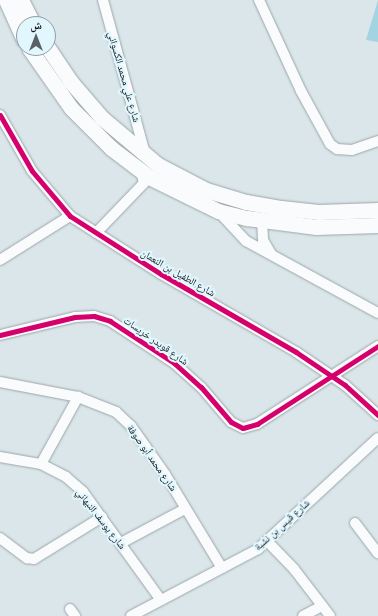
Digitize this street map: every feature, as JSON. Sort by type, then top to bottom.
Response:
[{"type":"highway","points":[[6,0],[16,22]]},
{"type":"highway","points":[[22,0],[29,16]]},
{"type":"highway","points":[[35,56],[71,108],[111,148],[141,182],[172,189],[218,211],[262,220],[316,227],[378,225]]},
{"type":"highway","points":[[53,56],[70,81],[102,118],[158,165],[206,190],[246,202],[318,212],[378,210]]},
{"type":"street","name":"شارع علي محمد الكسواني","points":[[103,0],[145,154]]},
{"type":"street","points":[[260,0],[301,92],[330,144],[337,149],[352,150],[378,141]]},
{"type":"street","name":"شارع الطفيل بن النعمان","points":[[0,114],[32,171],[70,216],[332,376],[378,416]]},
{"type":"street","points":[[123,136],[134,135],[139,130]]},
{"type":"street","points":[[96,233],[141,182]]},
{"type":"street","points":[[218,211],[246,241],[378,313]]},
{"type":"street","points":[[0,260],[70,216]]},
{"type":"street","points":[[262,220],[263,240],[274,257]]},
{"type":"street","name":"شارع قويدر خريسات","points":[[0,335],[75,316],[94,316],[110,321],[174,363],[197,384],[231,422],[243,428],[257,424],[378,346]]},
{"type":"street","name":"شارع محمد أبو صوفة","points":[[0,382],[78,397],[109,408],[131,426],[222,568]]},
{"type":"street","points":[[41,464],[78,397]]},
{"type":"street","name":"شارع قيس بن نشبة","points":[[131,616],[222,568],[267,541],[378,438]]},
{"type":"street","name":"شارع يوسف النبهاني","points":[[0,457],[41,464],[66,477],[83,492],[121,542],[161,600]]},
{"type":"street","points":[[121,542],[185,509]]},
{"type":"street","points":[[0,538],[27,558],[34,559],[102,518]]},
{"type":"street","points":[[355,523],[378,553]]},
{"type":"street","points":[[267,541],[294,569],[330,616]]},
{"type":"street","points":[[303,616],[322,606]]},
{"type":"shaded area","points":[[378,0],[378,42],[366,40]]},
{"type":"cycle path","points":[[0,115],[32,171],[70,216],[161,274],[296,352],[345,385],[378,415]]},
{"type":"cycle path","points":[[0,335],[75,317],[94,316],[110,321],[174,363],[201,387],[231,422],[243,428],[257,424],[378,346]]}]
